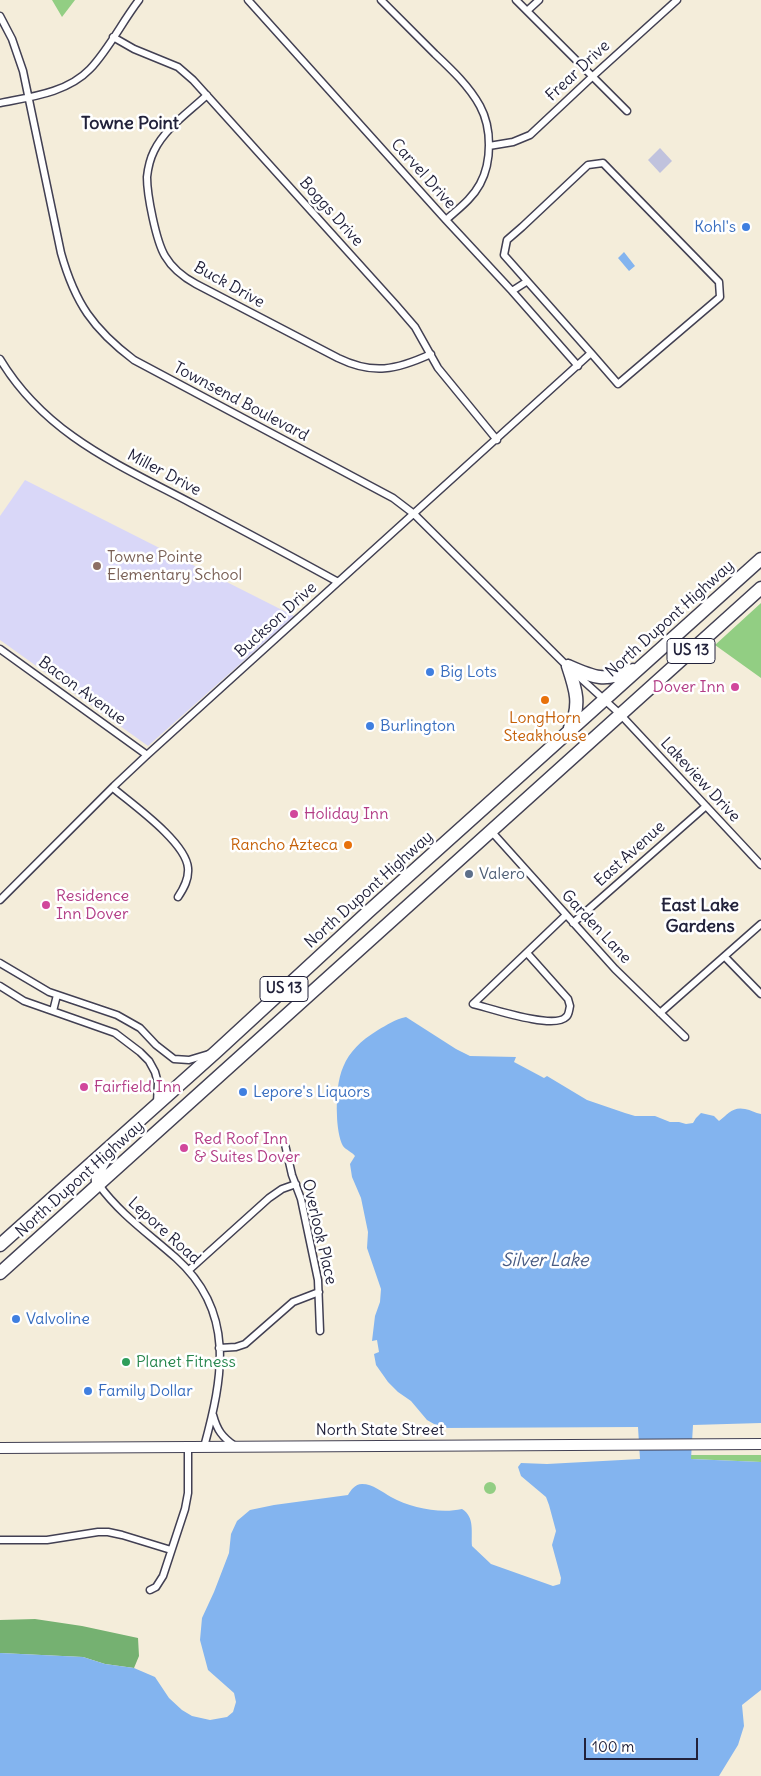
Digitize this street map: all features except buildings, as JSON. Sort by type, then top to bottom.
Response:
[{"type":"highway","name":"North Dupont Highway","points":[[0,1245],[761,559]]},
{"type":"highway","name":"North Dupont Highway","points":[[0,1272],[761,588]]},
{"type":"highway","points":[[568,666],[590,676],[600,678],[617,676],[642,666]]},
{"type":"highway","points":[[568,666],[577,699],[577,710],[568,733]]},
{"type":"highway","points":[[228,1067],[233,1053],[257,1032],[259,1026],[256,1015]]},
{"type":"highway","points":[[99,1185],[96,1178],[98,1171],[116,1142]]},
{"type":"main road","name":"North State Street","points":[[0,1448],[761,1444]]},
{"type":"street","points":[[0,103],[54,91],[81,77],[95,63],[139,0]]},
{"type":"street","name":"Carvel Drive","points":[[248,0],[578,366]]},
{"type":"street","points":[[381,0],[466,84],[481,107],[487,124],[489,146],[487,166],[480,184],[468,200],[446,220]]},
{"type":"street","points":[[516,0],[627,111]]},
{"type":"street","points":[[527,11],[539,0]]},
{"type":"street","name":"Frear Drive","points":[[489,146],[513,142],[530,135],[677,0]]},
{"type":"street","name":"Townsend Boulevard","points":[[0,16],[18,54],[67,275],[76,298],[103,335],[134,360],[392,498],[414,514],[568,666],[620,714]]},
{"type":"street","name":"Boggs Drive","points":[[113,37],[134,49],[178,67],[193,80],[415,327],[443,374],[497,440]]},
{"type":"street","name":"Buck Drive","points":[[207,96],[165,134],[154,150],[148,168],[148,191],[157,236],[170,264],[196,284],[356,366],[376,369],[397,368],[430,354]]},
{"type":"street","points":[[603,163],[720,282],[720,297],[618,384],[591,353],[504,255],[507,240],[588,165],[603,163]]},
{"type":"street","points":[[512,291],[526,282]]},
{"type":"street","name":"Buckson Drive","points":[[0,900],[147,755],[591,353]]},
{"type":"street","name":"Miller Drive","points":[[0,359],[10,376],[24,393],[55,425],[71,437],[112,462],[338,582]]},
{"type":"street","name":"Bacon Avenue","points":[[0,649],[147,755]]},
{"type":"street","name":"Lakeview Drive","points":[[620,714],[761,865]]},
{"type":"street","points":[[112,788],[168,835],[182,851],[189,870],[186,885],[178,897]]},
{"type":"street","name":"East Avenue","points":[[573,923],[706,806]]},
{"type":"street","name":"Garden Lane","points":[[491,831],[615,969],[685,1037]]},
{"type":"street","points":[[527,953],[568,999],[570,1006],[566,1018],[561,1021],[538,1021],[474,1004],[566,915]]},
{"type":"street","points":[[660,1013],[726,957],[761,924]]},
{"type":"street","points":[[726,957],[761,994]]},
{"type":"street","points":[[0,963],[42,988],[121,1017],[140,1028],[156,1045],[174,1059],[189,1060],[217,1051]]},
{"type":"street","points":[[0,986],[24,1001],[115,1033],[149,1061],[158,1083],[158,1103]]},
{"type":"street","points":[[53,1011],[58,995]]},
{"type":"street","name":"Overlook Place","points":[[284,1140],[303,1208],[318,1280],[320,1331]]},
{"type":"street","points":[[188,1270],[269,1198],[282,1189],[296,1184]]},
{"type":"street","name":"Lepore Road","points":[[99,1185],[124,1214],[188,1270],[211,1304],[217,1323],[219,1348],[218,1385],[213,1414],[204,1446]]},
{"type":"street","points":[[219,1348],[236,1348],[245,1344],[293,1302],[319,1292]]},
{"type":"street","points":[[213,1414],[219,1433],[223,1438],[236,1446]]},
{"type":"street","points":[[150,1590],[156,1587],[163,1576],[188,1493],[188,1447]]},
{"type":"street","points":[[0,1540],[47,1540],[108,1532],[122,1534],[172,1550]]},
{"type":"shaded area","points":[[660,148],[672,161],[660,173],[648,160]]},
{"type":"shaded area","name":"Towne Pointe Elementary School","points":[[25,480],[294,616],[148,746],[0,640],[0,516]]},
{"type":"green space","points":[[52,0],[75,0],[62,17]]},
{"type":"green space","points":[[761,603],[761,678],[715,645]]},
{"type":"green space","points":[[691,1455],[761,1455],[761,1462],[691,1459]]},
{"type":"green space","points":[[490,1482],[496,1488],[490,1494],[484,1488]]},
{"type":"green space","points":[[35,1619],[82,1626],[138,1638],[139,1656],[134,1668],[105,1664],[83,1657],[0,1653],[0,1620]]},
{"type":"water","points":[[624,252],[635,266],[629,271],[618,258]]},
{"type":"water","name":"Silver Lake","points":[[406,1017],[470,1056],[516,1057],[514,1062],[544,1078],[547,1076],[587,1100],[635,1116],[655,1116],[670,1122],[686,1124],[693,1123],[701,1113],[714,1116],[719,1121],[730,1112],[741,1108],[761,1114],[761,1423],[693,1425],[691,1459],[761,1462],[761,1690],[742,1705],[744,1726],[738,1745],[719,1776],[0,1776],[0,1653],[83,1657],[105,1664],[134,1668],[155,1677],[169,1698],[192,1716],[210,1720],[227,1717],[233,1712],[236,1702],[234,1693],[208,1670],[200,1640],[202,1618],[229,1553],[231,1534],[237,1521],[250,1510],[348,1495],[355,1486],[366,1484],[399,1501],[416,1507],[444,1511],[462,1509],[471,1521],[472,1546],[491,1564],[553,1586],[560,1584],[561,1578],[552,1545],[556,1531],[549,1505],[546,1497],[521,1476],[518,1467],[521,1463],[547,1464],[640,1459],[638,1427],[441,1428],[427,1420],[411,1401],[398,1392],[376,1365],[374,1354],[379,1352],[377,1340],[372,1341],[381,1289],[367,1248],[368,1232],[361,1198],[352,1177],[350,1164],[355,1156],[343,1146],[339,1136],[337,1116],[338,1088],[344,1066],[356,1047],[378,1030]]},
{"type":"place","name":"Kohl's","points":[[746,227]]},
{"type":"place","name":"Towne Pointe Elementary School","points":[[97,566]]},
{"type":"place","name":"Big Lots","points":[[430,672]]},
{"type":"place","name":"Dover Inn","points":[[735,687]]},
{"type":"place","name":"LongHorn Steakhouse","points":[[545,700]]},
{"type":"place","name":"Burlington","points":[[370,726]]},
{"type":"place","name":"Holiday Inn","points":[[294,814]]},
{"type":"place","name":"Rancho Azteca","points":[[348,845]]},
{"type":"place","name":"Valero","points":[[469,874]]},
{"type":"place","name":"Residence Inn Dover","points":[[46,905]]},
{"type":"place","name":"Fairfield Inn","points":[[84,1087]]},
{"type":"place","name":"Lepore's Liquors","points":[[243,1092]]},
{"type":"place","name":"Red Roof Inn & Suites Dover","points":[[184,1148]]},
{"type":"place","name":"Valvoline","points":[[16,1319]]},
{"type":"place","name":"Planet Fitness","points":[[126,1362]]},
{"type":"place","name":"Family Dollar","points":[[88,1391]]},
{"type":"district","name":"Towne Point","points":[[130,124]]},
{"type":"district","name":"East Lake Gardens","points":[[700,916]]}]
